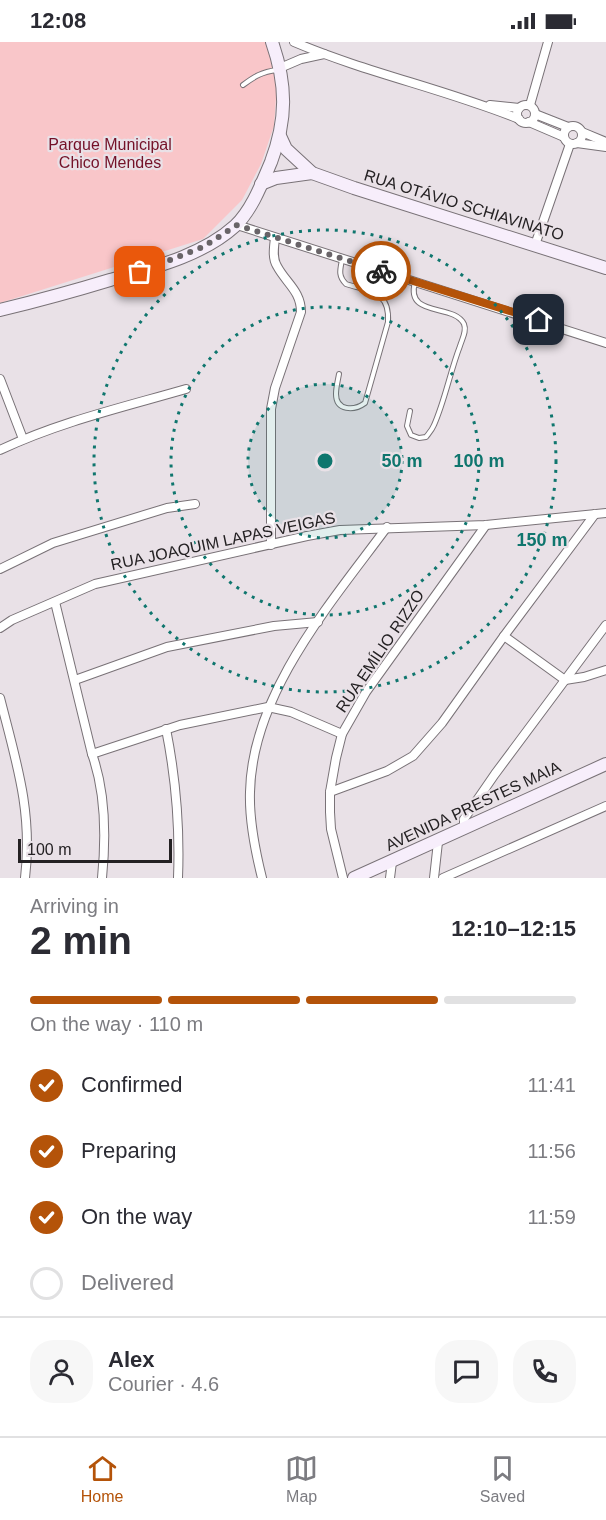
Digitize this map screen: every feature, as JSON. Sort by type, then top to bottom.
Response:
[{"type":"street","points":[[0,310],[140,272],[203,247],[237,225],[261,184],[280,136],[284,88],[273,42]]},
{"type":"street","points":[[294,42],[324,54],[481,104],[524,123],[534,119],[535,114]]},
{"type":"street","points":[[548,42],[530,105],[535,114],[568,127],[576,126],[582,132],[606,142]]},
{"type":"street","points":[[280,69],[302,58],[324,54]]},
{"type":"street","points":[[481,104],[519,108]]},
{"type":"street","points":[[519,119],[517,113],[519,108],[524,104],[530,105]]},
{"type":"street","points":[[529,122],[571,141],[606,147]]},
{"type":"street","points":[[568,127],[565,131],[571,141]]},
{"type":"street","points":[[571,141],[582,138],[582,132]]},
{"type":"street","name":"RUA OTÁVIO SCHIAVINATO","points":[[280,136],[286,149],[312,173],[606,268]]},
{"type":"street","points":[[535,245],[571,141]]},
{"type":"street","name":"RUA OTÁVIO SCHIAVINATO","points":[[261,184],[276,178],[312,173]]},
{"type":"street","points":[[237,225],[606,343]]},
{"type":"street","points":[[271,545],[271,409],[275,388],[301,312],[301,301],[292,285],[276,266],[274,238]]},
{"type":"street","points":[[0,379],[22,439]]},
{"type":"street","points":[[0,450],[22,439],[186,389]]},
{"type":"street","points":[[0,569],[53,543],[166,508],[195,504]]},
{"type":"street","name":"RUA JOAQUIM LAPAS VEIGAS","points":[[0,628],[12,620],[96,584],[340,530],[486,525],[606,513]]},
{"type":"street","points":[[330,792],[387,771],[413,756],[442,723],[595,514]]},
{"type":"street","name":"RUA EMÍLIO RIZZO","points":[[343,878],[331,829],[330,792],[342,734],[366,692],[486,525]]},
{"type":"street","points":[[262,878],[254,846],[250,792],[255,749],[268,707],[318,622],[387,527]]},
{"type":"street","points":[[55,602],[98,771],[103,817],[102,878]]},
{"type":"street","points":[[75,680],[167,647],[274,626],[318,622]]},
{"type":"street","points":[[464,828],[464,819],[469,811],[606,625]]},
{"type":"street","points":[[504,636],[565,680],[606,670]]},
{"type":"street","points":[[0,698],[25,797],[28,833],[25,878]]},
{"type":"street","points":[[92,754],[166,729],[268,707],[291,712],[342,734]]},
{"type":"street","points":[[166,729],[177,797],[178,878]]},
{"type":"street","name":"AVENIDA PRESTES MAIA","points":[[354,878],[438,842],[606,764]]},
{"type":"street","points":[[443,878],[606,806]]},
{"type":"street","points":[[434,878],[438,842]]},
{"type":"street","points":[[390,878],[392,862]]},
{"type":"lane","points":[[243,85],[265,71],[280,69]]},
{"type":"lane","points":[[339,374],[336,395],[339,403],[350,409],[365,403],[388,322],[389,308],[378,293],[346,284],[342,280],[339,274],[342,259]]},
{"type":"lane","points":[[410,411],[407,426],[411,435],[418,438],[426,437],[435,425],[465,332],[465,325],[459,318],[420,304],[414,298],[412,292],[415,282]]},
{"type":"green space","name":"Parque Municipal Chico Mendes","points":[[0,42],[265,42],[277,84],[274,126],[261,164],[242,200],[203,239],[0,303]]},
{"type":"way so far","points":[[140,272],[203,247],[237,225],[381,271]]},
{"type":"route","points":[[381,271],[539,320]]}]
